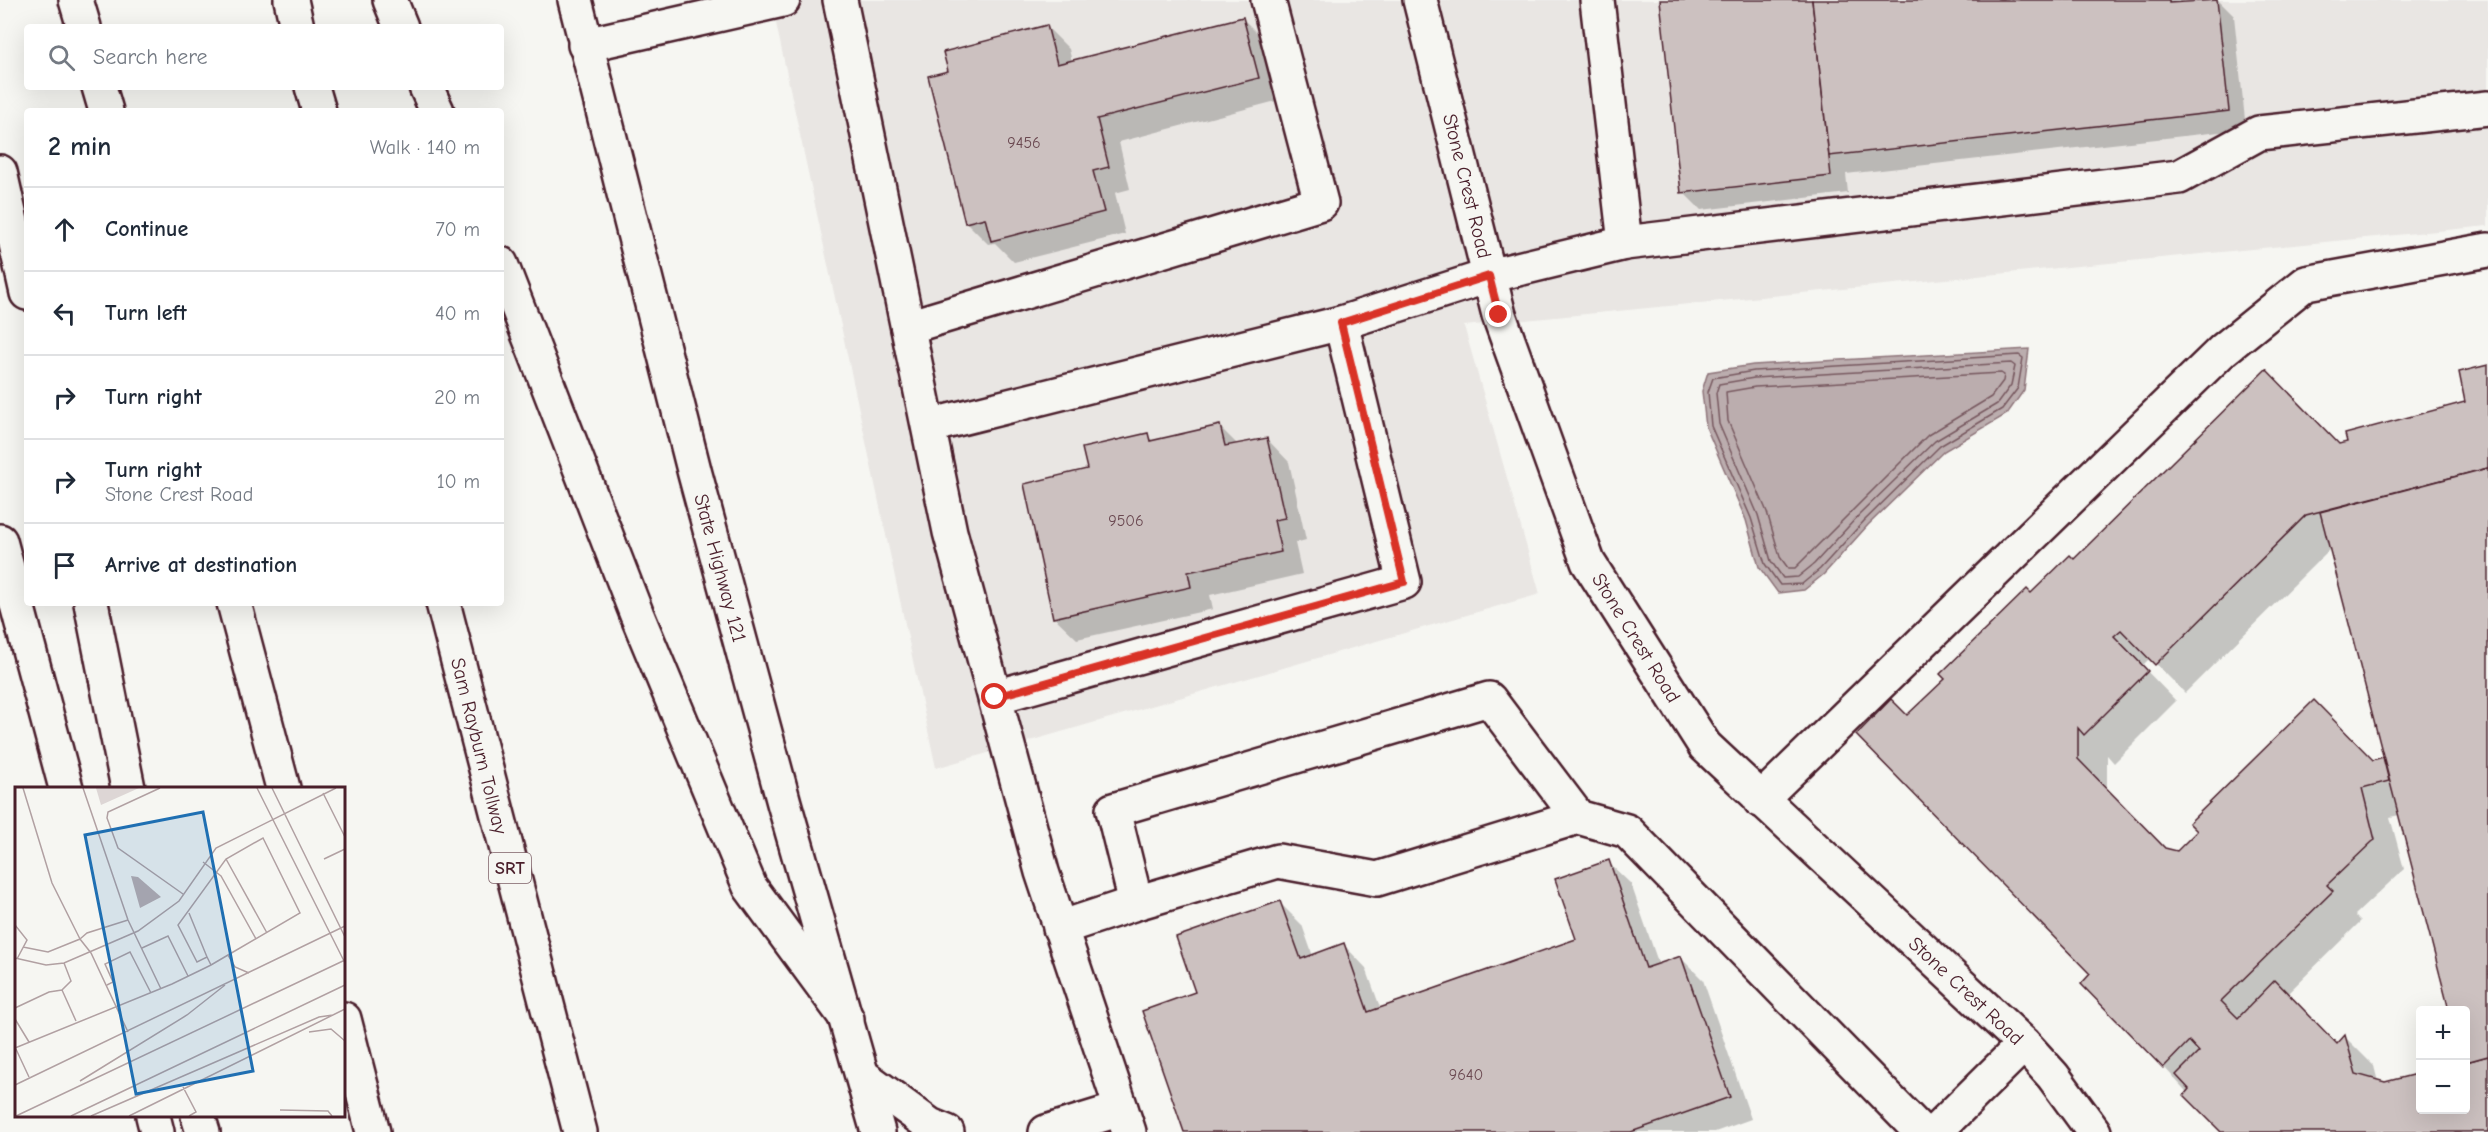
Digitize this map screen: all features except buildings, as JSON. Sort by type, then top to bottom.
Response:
[{"type":"main road","points":[[76,0],[83,24]]},
{"type":"main road","points":[[291,0],[296,24]]},
{"type":"main road","points":[[390,0],[400,24]]},
{"type":"main road","name":"State Highway 121","points":[[575,0],[695,474],[784,803],[878,1132]]},
{"type":"main road","points":[[585,45],[783,0]]},
{"type":"main road","points":[[840,0],[950,532],[1042,872],[1125,1120],[1046,1132]]},
{"type":"main road","points":[[908,327],[1321,203],[1268,0]]},
{"type":"main road","name":"Stone Crest Road","points":[[1420,0],[1499,315],[1588,562],[1705,746],[1760,800],[2024,1044],[2054,1077],[2094,1132]]},
{"type":"main road","points":[[1597,0],[1625,243]]},
{"type":"main road","points":[[100,90],[105,108]]},
{"type":"main road","points":[[313,90],[318,108]]},
{"type":"main road","points":[[427,90],[435,108]]},
{"type":"main road","points":[[929,426],[1341,323],[1489,276],[1625,243],[2179,177],[2259,133],[2488,108]]},
{"type":"main road","points":[[0,172],[24,280]]},
{"type":"main road","points":[[1760,800],[2223,350],[2306,283],[2488,249]]},
{"type":"main road","points":[[504,272],[637,615],[750,887],[847,1019]]},
{"type":"main road","points":[[995,697],[1404,582],[1341,323]]},
{"type":"main road","points":[[0,542],[65,787]]},
{"type":"main road","points":[[92,606],[128,787]]},
{"type":"main road","points":[[235,606],[282,787]]},
{"type":"main road","name":"Sam Rayburn Tollway","points":[[444,606],[580,1132]]},
{"type":"main road","points":[[1136,903],[1113,810],[1489,699],[1578,817]]},
{"type":"main road","points":[[1060,928],[1278,861],[1377,879],[1578,817],[1627,831],[1921,1132]]},
{"type":"main road","points":[[345,1023],[373,1132]]},
{"type":"main road","points":[[1935,1132],[2024,1044]]},
{"type":"main road","points":[[863,1076],[930,1125],[947,1132]]},
{"type":"main road","points":[[150,1132],[151,1117]]},
{"type":"main road","points":[[151,1117],[157,1132]]},
{"type":"main road","points":[[198,1117],[203,1132]]},
{"type":"shaded area","points":[[771,0],[2488,0],[2488,226],[1464,326],[1540,594],[936,768]]},
{"type":"water","points":[[2029,349],[2024,390],[2007,414],[1944,451],[1868,525],[1824,574],[1804,590],[1778,593],[1759,567],[1746,520],[1706,427],[1702,391],[1708,372],[1753,365]]},
{"type":"route","points":[[995,697],[1404,582],[1341,323],[1489,276],[1499,315]]}]
